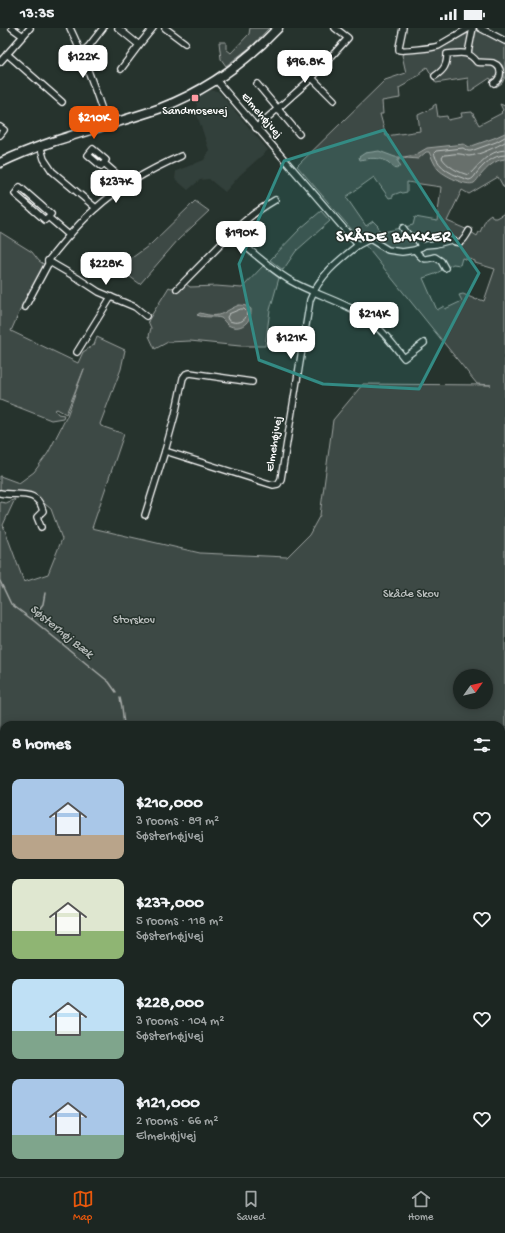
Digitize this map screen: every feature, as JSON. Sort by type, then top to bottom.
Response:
[{"type":"street","points":[[12,28],[23,36]]},
{"type":"street","points":[[0,62],[30,28]]},
{"type":"street","points":[[70,28],[82,52],[107,124]]},
{"type":"street","points":[[82,52],[89,46],[103,28]]},
{"type":"street","points":[[118,28],[139,45]]},
{"type":"street","points":[[121,69],[153,28]]},
{"type":"street","points":[[165,28],[185,43]]},
{"type":"street","points":[[0,163],[40,146],[162,107],[198,90],[216,80],[237,64],[278,28]]},
{"type":"street","points":[[256,128],[312,78],[348,38],[336,28]]},
{"type":"street","points":[[403,28],[399,47],[399,50],[402,51],[412,48],[433,48],[469,28]]},
{"type":"street","points":[[468,53],[474,28]]},
{"type":"street","points":[[480,28],[505,41]]},
{"type":"street","points":[[435,76],[445,68],[447,54],[468,53],[477,62],[495,64],[499,68],[501,74],[499,79],[494,83]]},
{"type":"street","points":[[7,54],[62,102]]},
{"type":"street","points":[[289,55],[334,100]]},
{"type":"street","name":"Elmehøjvej","points":[[165,451],[273,485],[278,484],[281,479],[306,318],[313,291],[328,271],[358,245],[216,80]]},
{"type":"street","points":[[257,84],[299,134]]},
{"type":"street","points":[[0,127],[4,130],[0,135]]},
{"type":"street","points":[[40,146],[44,159],[52,170],[96,208]]},
{"type":"street","points":[[25,307],[48,264],[48,261],[69,235],[96,208],[128,184],[159,166],[181,156]]},
{"type":"street","points":[[104,163],[128,184]]},
{"type":"street","points":[[20,187],[51,214],[48,217],[45,220],[15,194],[20,187]]},
{"type":"street","points":[[177,289],[248,218],[274,200]]},
{"type":"street","points":[[48,217],[69,235]]},
{"type":"street","points":[[403,228],[409,236],[416,238],[419,241],[418,249],[424,260],[435,257],[445,268]]},
{"type":"street","points":[[358,245],[370,239],[388,250],[396,252],[418,249],[425,245],[451,240],[456,243],[461,242],[464,240],[469,231]]},
{"type":"street","points":[[231,234],[254,254],[290,280],[369,319],[392,342],[404,358],[424,343]]},
{"type":"street","points":[[48,261],[99,292],[135,307],[146,316]]},
{"type":"street","points":[[77,352],[111,297]]},
{"type":"street","points":[[145,515],[176,414],[186,374],[190,373],[252,382]]},
{"type":"street","points":[[0,493],[26,495],[42,504],[43,511],[37,517],[41,527]]},
{"type":"highlighted area","points":[[384,130],[436,211],[479,273],[419,389],[323,384],[259,360],[239,264],[284,161]]},
{"type":"shaded area","points":[[210,90],[218,91],[268,150],[240,175],[225,192],[209,179],[200,180],[188,190],[175,179],[176,171],[204,160],[209,150],[196,112],[197,105],[193,99]]},
{"type":"green space","points":[[250,28],[269,28],[253,45],[226,66],[221,59],[219,42],[226,42],[226,49],[231,53],[249,34]]},
{"type":"green space","points":[[477,30],[505,43],[505,77],[502,83],[496,87],[490,78],[469,92],[468,78],[436,83],[427,67],[420,72],[420,75],[408,81],[408,83],[399,88],[400,98],[382,101],[383,114],[380,114],[386,136],[420,131],[418,115],[433,108],[436,104],[438,117],[447,116],[448,120],[462,117],[461,113],[472,112],[479,125],[502,113],[501,112],[503,110],[500,104],[505,106],[505,187],[504,188],[498,177],[469,194],[462,190],[447,221],[468,230],[477,236],[487,217],[491,214],[493,218],[496,218],[505,213],[505,721],[0,721],[0,502],[6,503],[15,499],[3,525],[24,582],[48,574],[62,539],[51,509],[32,493],[6,492],[0,490],[0,476],[19,483],[34,472],[48,453],[67,416],[84,369],[66,414],[57,409],[55,410],[58,414],[64,415],[63,418],[51,420],[0,400],[0,232],[32,252],[39,261],[45,265],[22,306],[11,331],[78,363],[83,352],[94,345],[97,337],[125,350],[121,369],[100,424],[101,426],[124,434],[92,528],[200,553],[287,557],[309,535],[320,515],[333,420],[363,384],[491,385],[477,384],[370,251],[297,166],[385,80],[406,73],[402,55],[415,51],[436,49]],"holes":[[[374,177],[389,198],[401,192],[407,192],[407,182],[441,187],[437,221],[415,217],[413,225],[380,233],[378,226],[373,221],[366,226],[346,197]],[[462,258],[495,269],[484,301],[477,300],[463,294],[459,295],[462,301],[445,309],[444,306],[437,310],[423,278],[435,274],[453,264],[460,265]]]},
{"type":"green space","points":[[195,201],[209,211],[178,240],[140,284],[118,268],[151,244]]},
{"type":"green space","points":[[321,211],[330,221],[296,251],[283,270],[270,260],[301,228]]},
{"type":"green space","points":[[263,266],[279,278],[270,310],[265,346],[240,346],[190,341],[168,342],[155,349],[149,336],[151,328],[148,321],[169,287],[171,288],[186,284],[190,287],[216,286],[242,288]]},
{"type":"water","points":[[505,133],[505,159],[497,161],[491,165],[474,183],[471,184],[455,180],[438,169],[429,152],[426,152],[418,159],[407,158],[398,160],[401,166],[396,169],[385,160],[374,158],[360,160],[359,157],[365,153],[379,151],[395,157],[404,157],[415,155],[427,148],[464,144],[469,147]]},
{"type":"water","points":[[239,305],[246,306],[251,309],[251,314],[247,322],[237,327],[228,325],[221,318],[197,315],[200,313],[217,315]]},
{"type":"waterway","name":"Søsterhøj Bæk","points":[[0,581],[11,604],[109,682],[116,692]]},
{"type":"waterway","points":[[32,619],[43,604],[45,593]]},
{"type":"waterway","name":"Søsterhøj Bæk","points":[[120,698],[124,721]]},
{"type":"place","name":"Sandmosevej","points":[[195,98]]},
{"type":"district","name":"SKÅDE BAKKER","points":[[394,238]]},
{"type":"park label","name":"Skåde Skov","points":[[411,595]]},
{"type":"park label","name":"Storskov","points":[[134,621]]}]
